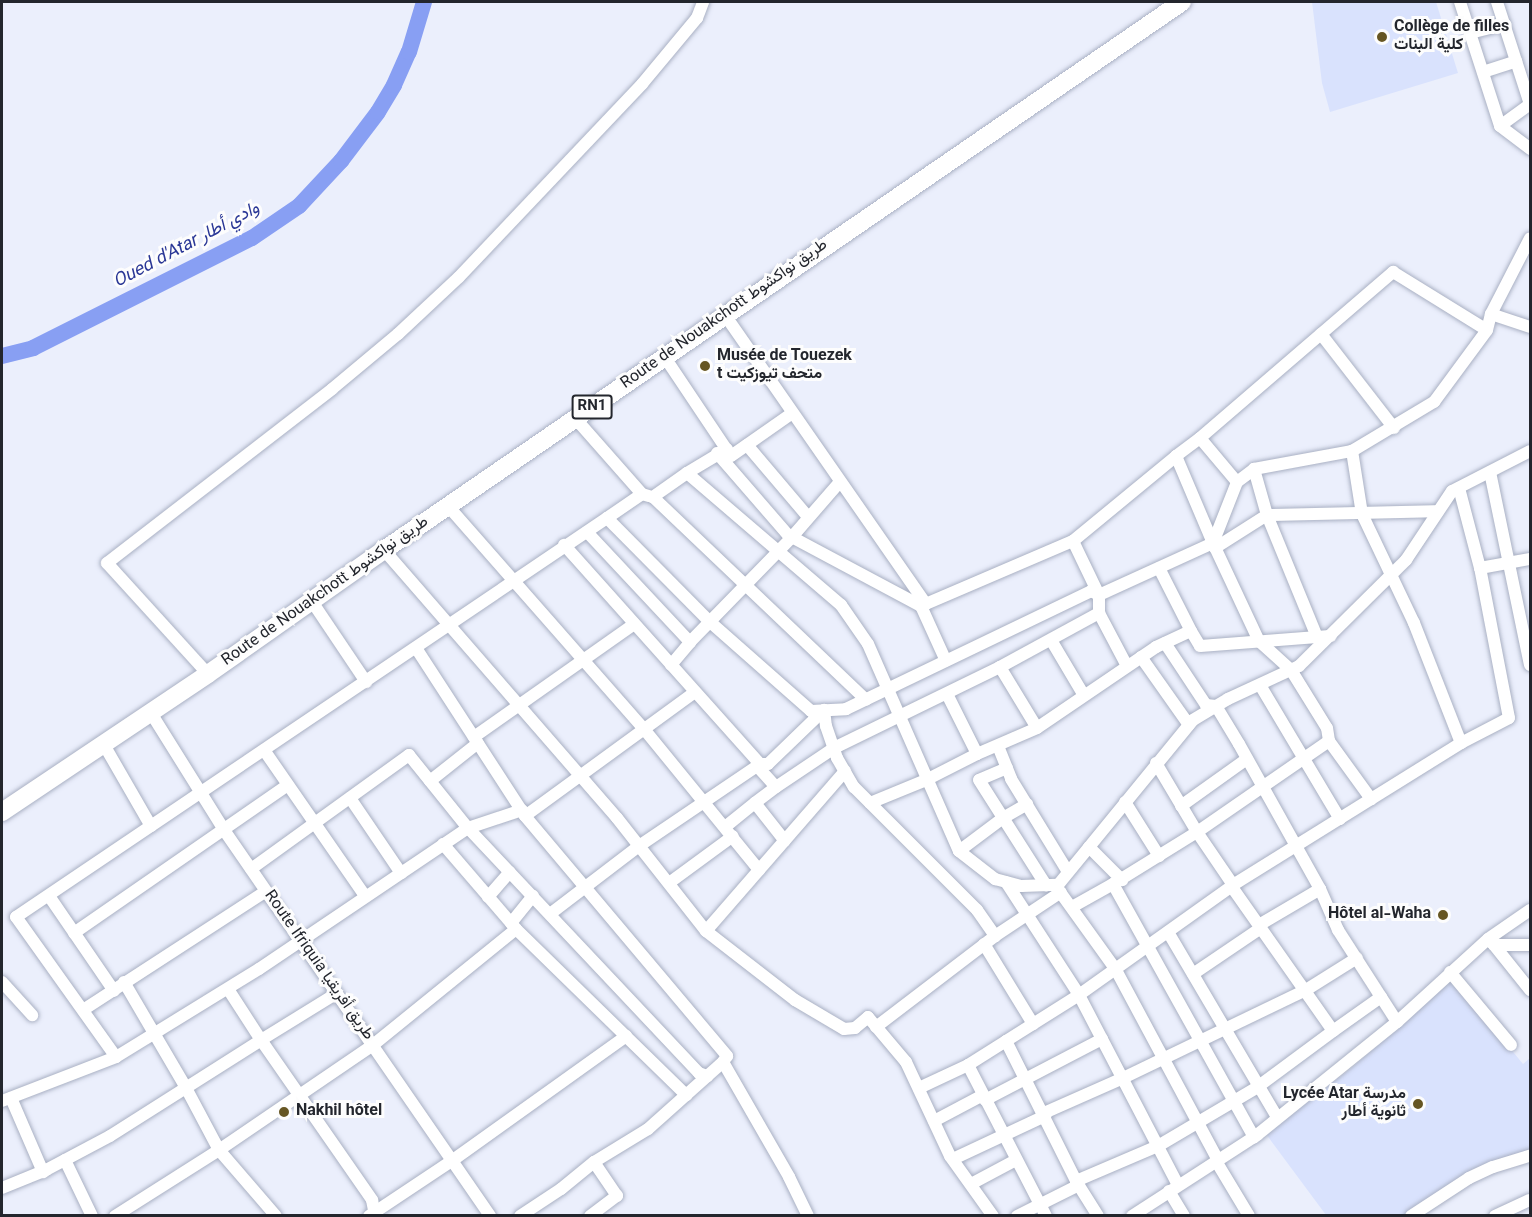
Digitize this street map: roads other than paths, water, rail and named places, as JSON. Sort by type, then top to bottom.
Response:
[{"type":"highway","name":"Route de Nouakchott طريق نواكشوط","points":[[2,812],[208,674],[664,356],[1182,2]]},
{"type":"street","points":[[208,674],[107,563],[332,389],[433,301],[642,84],[697,18],[703,2]]},
{"type":"street","points":[[1460,2],[1500,126],[1530,149]]},
{"type":"street","points":[[1497,2],[1530,104],[1500,126]]},
{"type":"street","points":[[1470,33],[1505,24]]},
{"type":"street","points":[[1483,72],[1516,61]]},
{"type":"street","points":[[1214,545],[1237,482],[1254,469],[1352,451],[1394,428],[1434,402],[1487,330],[1491,314],[1530,238]]},
{"type":"street","points":[[923,605],[1073,541],[1200,438],[1393,272],[1487,330]]},
{"type":"street","points":[[1491,314],[1530,327]]},
{"type":"street","points":[[724,315],[923,605],[946,661]]},
{"type":"street","points":[[1321,334],[1394,428]]},
{"type":"street","points":[[664,356],[722,451],[792,537],[923,605]]},
{"type":"street","points":[[722,451],[732,456],[791,414]]},
{"type":"street","points":[[575,418],[648,496],[746,583],[866,700]]},
{"type":"street","points":[[1200,438],[1237,482]]},
{"type":"street","points":[[747,445],[808,517]]},
{"type":"street","points":[[116,1057],[16,916],[366,682],[564,545],[722,451]]},
{"type":"street","points":[[1352,451],[1362,514],[1390,578],[1414,623],[1461,743]]},
{"type":"street","points":[[876,1027],[984,944],[1026,916],[1068,872],[1189,725],[1216,706],[1299,666],[1406,561],[1452,491],[1530,453]]},
{"type":"street","points":[[1176,456],[1259,641],[1291,670],[1327,728],[1329,741],[1371,799]]},
{"type":"street","points":[[1254,469],[1267,515],[1317,637]]},
{"type":"street","points":[[1490,472],[1511,563],[1530,665]]},
{"type":"street","points":[[687,473],[841,605],[868,644],[959,851],[995,879],[1021,886],[1054,888]]},
{"type":"street","points":[[671,665],[709,621],[792,537],[839,483]]},
{"type":"street","points":[[919,1088],[968,1065],[1079,996],[1233,885],[1461,743],[1509,718],[1480,568],[1459,488]]},
{"type":"street","points":[[448,506],[644,729],[759,870]]},
{"type":"street","points":[[1099,595],[1214,545],[1267,515],[1437,511]]},
{"type":"street","points":[[607,518],[709,621],[811,711],[846,709],[1091,591],[1099,595]]},
{"type":"street","points":[[587,532],[690,642]]},
{"type":"street","points":[[1073,541],[1099,595],[1099,613],[1127,666]]},
{"type":"street","points":[[564,545],[776,787]]},
{"type":"street","points":[[384,550],[522,706],[639,846],[706,932],[795,1000],[844,1029],[855,1028],[868,1017],[906,1062],[953,1160],[993,1215]]},
{"type":"street","points":[[1480,568],[1530,559]]},
{"type":"street","points":[[1159,568],[1200,646],[1331,636]]},
{"type":"street","points":[[311,600],[366,682]]},
{"type":"street","points":[[669,883],[729,831],[755,803],[834,748],[1000,667],[1099,613]]},
{"type":"street","points":[[430,781],[476,740],[634,624]]},
{"type":"street","points":[[870,803],[926,780],[977,754],[1037,728],[1083,694],[1141,657],[1191,631]]},
{"type":"street","points":[[1051,640],[1083,694]]},
{"type":"street","points":[[1165,643],[1206,705],[1216,706]]},
{"type":"street","points":[[416,648],[524,813],[727,1056],[648,1129],[594,1162],[561,1189],[519,1215]]},
{"type":"street","points":[[1141,657],[1189,725]]},
{"type":"street","points":[[1000,667],[1037,728]]},
{"type":"street","points":[[1260,685],[1302,760],[1340,819]]},
{"type":"street","points":[[43,1172],[6,1100],[116,1057],[156,1035],[468,828],[524,813],[695,692]]},
{"type":"street","points":[[947,694],[977,754]]},
{"type":"street","points":[[1216,706],[1320,889],[1338,930],[1397,1022]]},
{"type":"street","points":[[824,711],[826,726],[834,748],[854,787],[977,910],[995,936]]},
{"type":"street","points":[[550,914],[639,846],[759,765],[768,764],[824,711]]},
{"type":"street","name":"Route Ifriquia طريق أفريقيا","points":[[151,713],[224,830],[490,1215]]},
{"type":"street","points":[[1072,907],[1197,832],[1329,741]]},
{"type":"street","points":[[103,744],[151,826]]},
{"type":"street","points":[[998,746],[1007,768],[1068,872]]},
{"type":"street","points":[[264,750],[365,896]]},
{"type":"street","points":[[250,868],[409,755],[468,828],[699,1073],[707,1076]]},
{"type":"street","points":[[1181,806],[1248,759]]},
{"type":"street","points":[[1156,764],[1234,890],[1333,1031]]},
{"type":"street","points":[[1007,768],[979,780],[1003,818],[1054,888],[1072,907],[1116,970],[1248,1215]]},
{"type":"street","points":[[706,932],[845,771]]},
{"type":"street","points":[[74,933],[288,785]]},
{"type":"street","points":[[350,798],[401,873]]},
{"type":"street","points":[[1125,802],[1159,856]]},
{"type":"street","points":[[755,803],[785,841]]},
{"type":"street","points":[[959,851],[1003,818],[1027,804]]},
{"type":"street","points":[[443,844],[513,926],[686,1095]]},
{"type":"street","points":[[1089,847],[1117,882],[1148,947],[1254,1137]]},
{"type":"street","points":[[488,897],[510,872]]},
{"type":"street","points":[[1006,882],[1079,996],[1123,1078],[1158,1146],[1184,1215]]},
{"type":"street","points":[[1192,974],[1260,926],[1320,889]]},
{"type":"street","points":[[83,1010],[266,891]]},
{"type":"street","points":[[49,896],[114,991]]},
{"type":"street","points":[[116,1215],[219,1150],[373,1046],[513,926],[533,896]]},
{"type":"street","points":[[1132,1215],[1254,1137],[1397,1022],[1450,972],[1530,910]]},
{"type":"street","points":[[1168,932],[1277,1117]]},
{"type":"street","points":[[1491,942],[1530,945]]},
{"type":"street","points":[[1491,942],[1530,990]]},
{"type":"street","points":[[984,944],[1034,1024]]},
{"type":"street","points":[[953,1160],[1044,1114],[1306,990],[1356,958]]},
{"type":"street","points":[[1450,972],[1511,1045]]},
{"type":"street","points":[[2,982],[32,1015]]},
{"type":"street","points":[[124,982],[185,1086],[219,1150],[276,1215]]},
{"type":"street","points":[[228,989],[298,1096],[372,1200],[372,1214]]},
{"type":"street","points":[[2,1188],[43,1172],[144,1115],[185,1086],[337,993]]},
{"type":"street","points":[[1017,1215],[1077,1183],[1158,1146],[1258,1086],[1381,997]]},
{"type":"street","points":[[372,1214],[453,1160],[626,1036]]},
{"type":"street","points":[[934,1121],[1026,1079],[1102,1039]]},
{"type":"street","points":[[1006,1041],[1077,1183],[1098,1215]]},
{"type":"street","points":[[723,1062],[784,1167],[806,1215]]},
{"type":"street","points":[[968,1065],[1046,1215]]},
{"type":"street","points":[[1411,1215],[1469,1178],[1492,1167],[1530,1156]]},
{"type":"street","points":[[65,1160],[92,1215]]},
{"type":"street","points":[[971,1185],[1016,1160]]},
{"type":"street","points":[[590,1215],[617,1196],[594,1162]]},
{"type":"street","points":[[1495,1215],[1530,1200]]},
{"type":"waterway","name":"Oued d'Atar وادي أطار","points":[[2,356],[33,348],[252,238],[299,206],[341,161],[378,112],[394,85],[409,52],[424,2]]},
{"type":"place","name":"Collège de filles كلية البنات","points":[[1382,37]]},
{"type":"place","name":"Musée de Touezek t متحف تيوزكيت","points":[[705,366]]},
{"type":"place","name":"Hôtel al-Waha","points":[[1443,915]]},
{"type":"place","name":"Lycée Atar مدرسة ثانوية أطار","points":[[1418,1104]]},
{"type":"place","name":"Nakhil hôtel","points":[[284,1112]]}]
